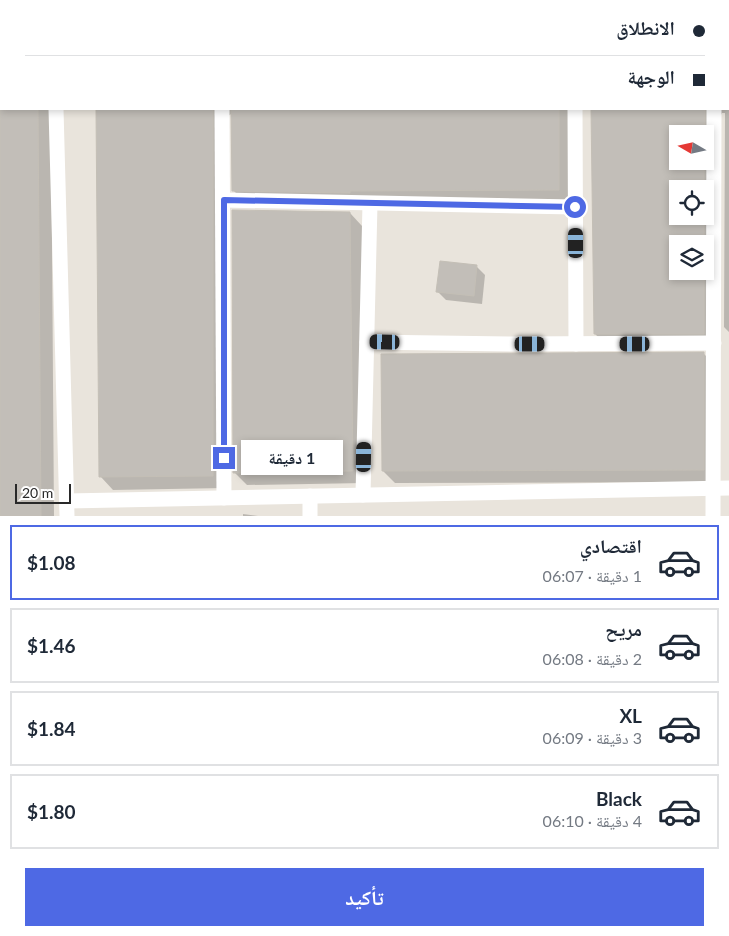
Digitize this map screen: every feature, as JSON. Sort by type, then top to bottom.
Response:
[{"type":"street","points":[[56,110],[67,508],[224,498],[729,488]]},
{"type":"street","points":[[222,110],[224,200],[224,498]]},
{"type":"street","points":[[574,110],[576,344]]},
{"type":"street","points":[[713,516],[714,110]]},
{"type":"street","points":[[224,200],[575,207]]},
{"type":"street","points":[[363,495],[370,204]]},
{"type":"street","points":[[367,342],[714,344]]},
{"type":"street","points":[[310,496],[310,516]]},
{"type":"building","points":[[0,110],[38,110],[41,516],[0,516]]},
{"type":"building","points":[[96,110],[213,110],[213,476],[99,477]]},
{"type":"building","points":[[231,110],[559,110],[559,190],[350,191],[350,193],[232,191]]},
{"type":"building","points":[[591,110],[705,110],[705,125],[669,125],[669,170],[704,170],[704,180],[669,180],[669,225],[704,225],[704,235],[669,235],[669,280],[704,280],[704,334],[594,334]]},
{"type":"building","points":[[232,210],[350,212],[353,471],[233,473]]},
{"type":"building","points":[[440,261],[477,265],[474,296],[436,292]]},
{"type":"building","points":[[704,352],[704,470],[382,471],[381,354]]},
{"type":"route","points":[[224,458],[224,200],[575,207]]}]
